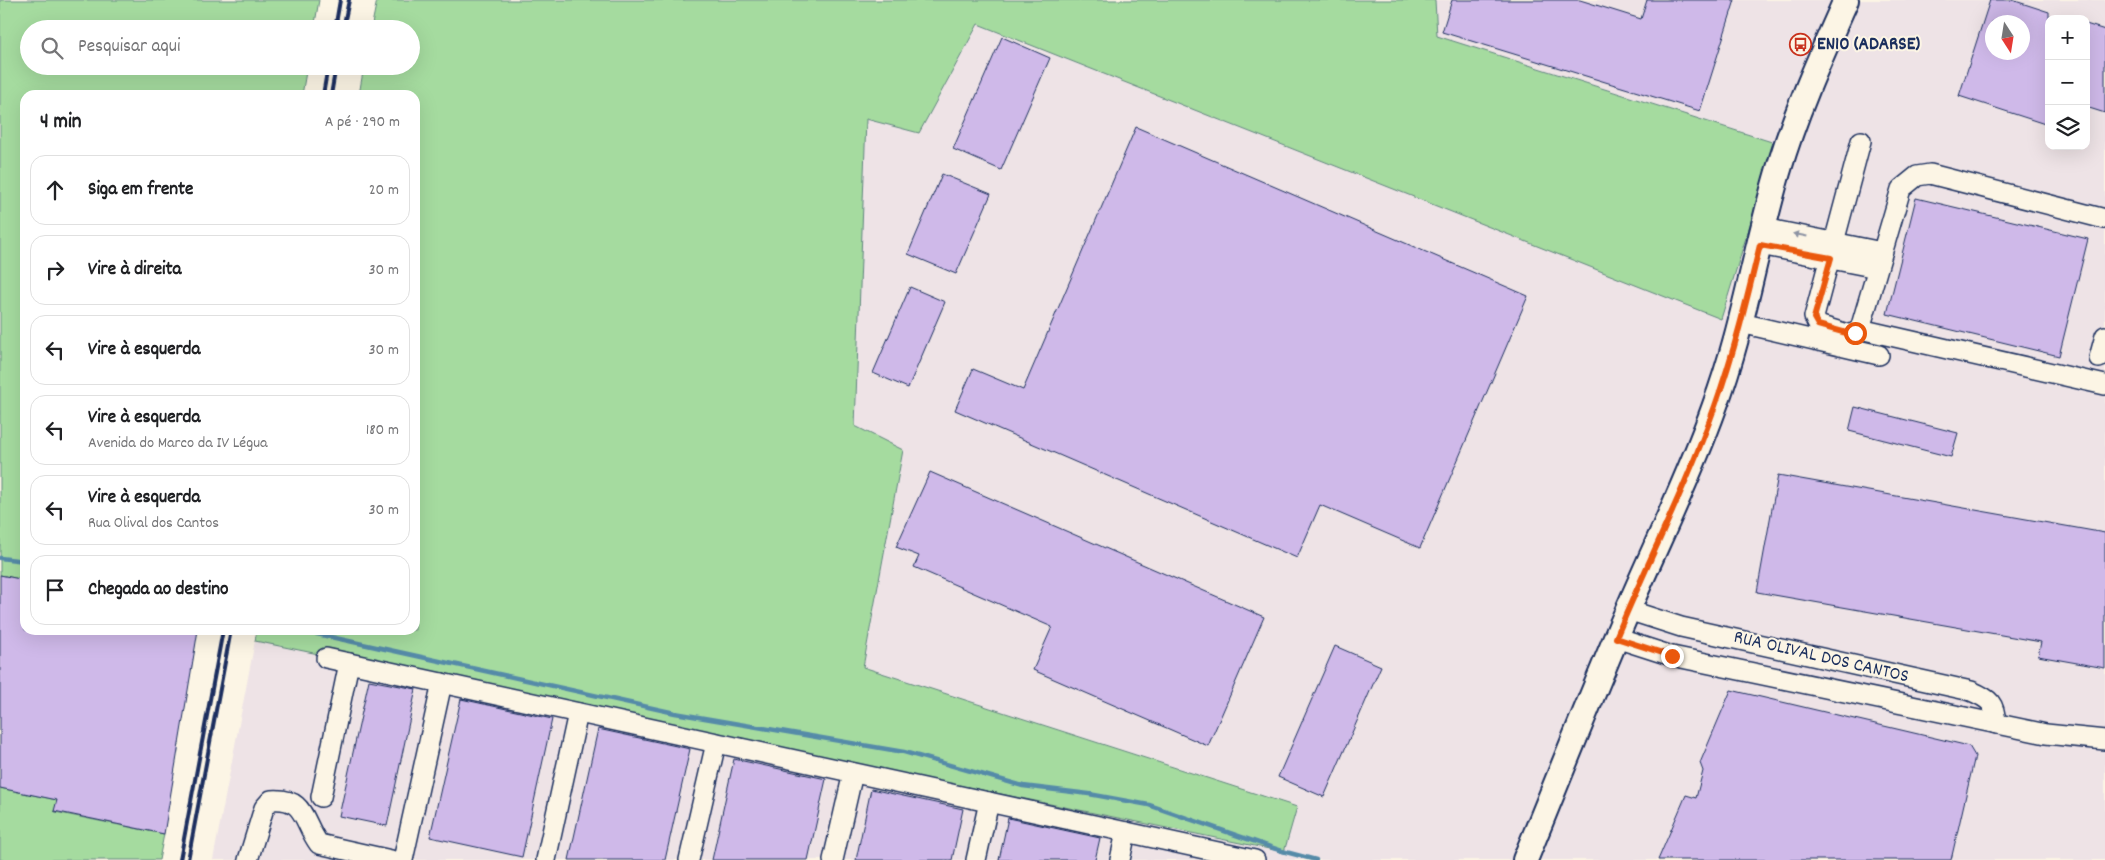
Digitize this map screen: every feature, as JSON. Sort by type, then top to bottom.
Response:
[{"type":"main road","points":[[1525,860],[1616,638],[1682,487],[1714,408],[1741,323],[1778,172],[1810,82],[1846,0]]},
{"type":"street","points":[[1861,141],[1814,318],[1815,322],[1818,325],[1850,334],[1860,329],[2105,385]]},
{"type":"street","points":[[1860,329],[1901,189],[1917,176],[1930,174],[2105,220]]},
{"type":"street","points":[[1762,237],[1879,260]]},
{"type":"street","points":[[1741,323],[1879,355]]},
{"type":"street","points":[[2099,358],[2105,336]]},
{"type":"street","name":"RUA OLIVAL DOS CANTOS","points":[[1628,610],[1682,627],[1971,691],[1983,696],[1992,703],[1996,724]]},
{"type":"street","name":"RUA OLIVAL DOS CANTOS","points":[[1616,638],[1672,656],[1996,724],[2046,734],[2105,740]]},
{"type":"street","points":[[326,658],[1255,860]]},
{"type":"street","points":[[320,797],[349,663]]},
{"type":"street","points":[[403,860],[442,683]]},
{"type":"street","points":[[546,860],[578,713]]},
{"type":"street","points":[[689,860],[716,743]]},
{"type":"street","points":[[833,860],[853,772]]},
{"type":"street","points":[[248,860],[264,808],[271,800],[285,799],[295,803],[319,844],[391,860]]},
{"type":"street","points":[[976,860],[989,802]]},
{"type":"street","points":[[1120,860],[1126,832]]},
{"type":"shaded area","points":[[1435,0],[2105,0],[2105,860],[213,860],[255,641],[326,655],[1296,806],[863,667],[903,451],[855,426],[866,119],[919,133],[978,24],[1721,318],[1775,143],[1437,36]]},
{"type":"green space","points":[[0,0],[319,0],[316,20],[20,20],[20,75],[305,75],[303,90],[20,90],[20,579],[0,575]]},
{"type":"green space","points":[[377,0],[1435,0],[1437,36],[1775,143],[1721,319],[978,24],[919,133],[866,119],[855,426],[903,450],[863,667],[1297,807],[1284,852],[255,641],[256,635],[420,635],[420,90],[360,90],[362,75],[420,75],[420,20],[373,20]]},
{"type":"green space","points":[[0,788],[57,800],[55,812],[164,834],[159,860],[0,860]]},
{"type":"building","points":[[1452,0],[1580,0],[1641,19],[1647,0],[1735,0],[1700,111],[1442,32]]},
{"type":"building","points":[[1990,0],[2012,0],[2049,12],[2049,15],[2045,15],[2045,124],[1959,96],[1985,15],[1985,60],[2030,60],[2030,15],[1985,15]]},
{"type":"building","points":[[2090,25],[2105,30],[2105,113],[2090,108]]},
{"type":"building","points":[[1002,37],[1050,58],[1001,170],[953,149]]},
{"type":"building","points":[[1136,127],[1528,296],[1420,548],[1320,505],[1297,558],[955,410],[973,369],[1023,390]]},
{"type":"building","points":[[942,174],[991,194],[956,274],[908,254]]},
{"type":"building","points":[[1916,198],[2088,239],[2059,356],[1887,314]]},
{"type":"building","points":[[910,287],[945,302],[908,388],[873,373]]},
{"type":"building","points":[[1855,407],[1958,433],[1951,457],[1849,431]]},
{"type":"building","points":[[930,472],[1264,617],[1208,746],[1033,670],[1052,627],[914,567],[919,556],[896,547]]},
{"type":"building","points":[[1778,475],[2105,533],[2105,668],[2038,656],[2041,642],[1757,592]]},
{"type":"building","points":[[0,575],[20,579],[20,635],[197,635],[164,834],[54,811],[57,800],[0,788]]},
{"type":"building","points":[[1335,646],[1381,666],[1324,797],[1278,777]]},
{"type":"building","points":[[369,680],[416,689],[387,826],[339,816]]},
{"type":"building","points":[[1731,690],[1969,746],[1975,756],[1951,860],[1658,860],[1686,795],[1696,798],[1703,771],[1700,763]]},
{"type":"building","points":[[461,699],[552,719],[522,857],[430,837]]},
{"type":"building","points":[[598,729],[690,749],[665,860],[569,860]]},
{"type":"building","points":[[734,759],[826,779],[808,860],[712,860]]},
{"type":"building","points":[[871,789],[963,809],[952,860],[856,860]]},
{"type":"building","points":[[1008,818],[1100,838],[1095,860],[999,860]]},
{"type":"waterway","points":[[0,558],[20,560]]},
{"type":"waterway","points":[[322,635],[675,713],[904,752],[1023,786],[1089,794],[1149,805],[1282,851],[1316,860]]},
{"type":"railway","points":[[337,20],[340,0]]},
{"type":"railway","points":[[345,20],[349,0]]},
{"type":"railway","points":[[324,90],[326,75]]},
{"type":"railway","points":[[332,90],[334,75]]},
{"type":"railway","points":[[180,860],[222,635]]},
{"type":"railway","points":[[188,860],[230,635]]},
{"type":"place","name":"EN10 (ADARSE)","points":[[1801,45]]},
{"type":"route","points":[[1672,656],[1616,638],[1682,487],[1714,408],[1735,347],[1760,245],[1831,258],[1814,318],[1815,322],[1818,325],[1850,334],[1855,333]]}]
